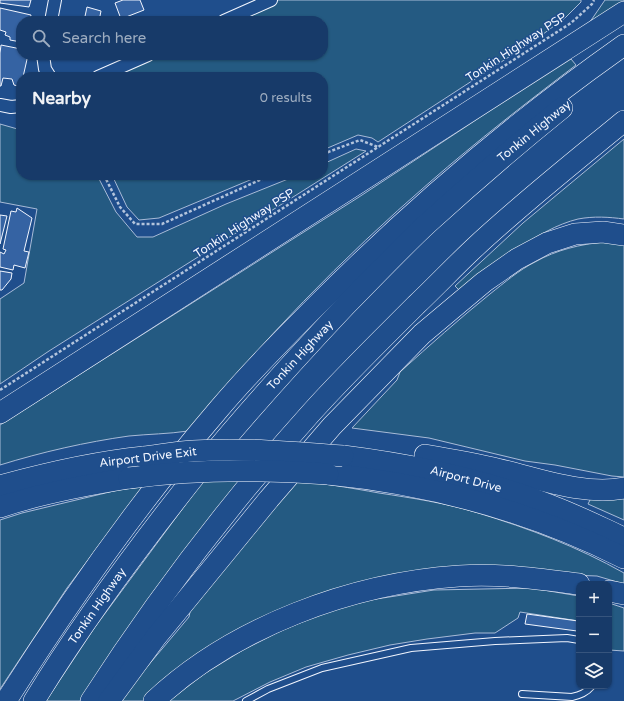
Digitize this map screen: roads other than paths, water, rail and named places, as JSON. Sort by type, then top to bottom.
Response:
[{"type":"highway","points":[[0,413],[624,12]]},
{"type":"highway","points":[[6,701],[72,600],[155,487],[218,410],[289,333],[356,266],[443,187],[521,122],[624,45]]},
{"type":"highway","name":"Tonkin Highway","points":[[34,701],[83,625],[151,531],[240,421],[303,351],[380,270],[427,224],[511,150],[575,98],[624,62]]},
{"type":"highway","points":[[91,701],[182,569],[251,482],[310,414],[359,361],[472,250],[529,199],[624,121]]},
{"type":"highway","points":[[109,701],[156,637],[280,486],[332,426],[422,334],[484,282],[517,260],[547,244],[575,234],[603,232],[624,235]]},
{"type":"highway","points":[[345,453],[388,449],[405,451],[484,466],[579,488],[624,488]]},
{"type":"highway","name":"Airport Drive Exit","points":[[0,486],[85,465],[192,451],[232,450],[299,452]]},
{"type":"highway","name":"Airport Drive","points":[[299,452],[345,453],[429,469],[477,481],[552,506],[624,538]]},
{"type":"highway","points":[[0,507],[87,485],[157,474],[235,469],[282,470],[364,478],[400,484],[482,504],[548,525],[624,558]]},
{"type":"highway","points":[[154,701],[196,668],[230,645],[275,622],[320,604],[370,589],[412,580],[460,576],[494,576],[576,584]]},
{"type":"highway","points":[[612,592],[624,594]]},
{"type":"street","points":[[52,16],[55,0]]},
{"type":"street","points":[[235,16],[271,0]]},
{"type":"street","points":[[44,60],[47,72]]},
{"type":"street","points":[[109,72],[137,60]]},
{"type":"street","points":[[0,105],[16,106]]},
{"type":"lane","points":[[246,701],[268,689],[322,668],[411,648],[495,641],[567,638],[576,640]]},
{"type":"lane","points":[[522,694],[572,697],[579,695],[588,689]]},
{"type":"lane","points":[[579,701],[589,689]]}]
